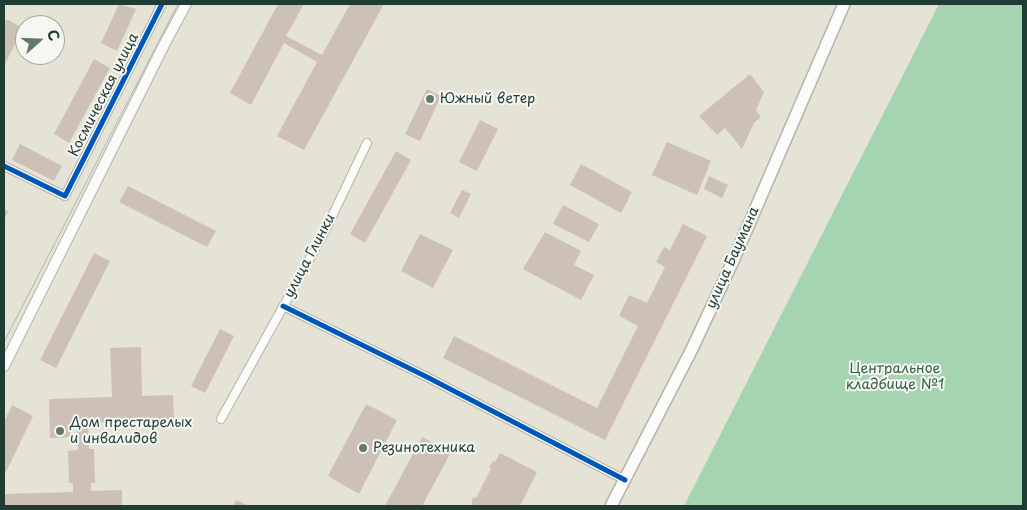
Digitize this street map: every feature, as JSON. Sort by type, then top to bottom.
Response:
[{"type":"main road","points":[[4,366],[186,4]]},
{"type":"main road","name":"улица Баумана","points":[[611,506],[692,349],[733,261],[844,4]]},
{"type":"street","name":"Космическая улица","points":[[4,166],[65,196],[162,4]]},
{"type":"street","name":"улица Глинки","points":[[221,419],[325,231],[367,143]]},
{"type":"street","points":[[283,306],[427,377],[625,480]]},
{"type":"green space","name":"Центральное кладбище №1","points":[[939,4],[1023,4],[1023,506],[684,506]]},
{"type":"building","points":[[119,4],[136,9],[117,51],[101,43]]},
{"type":"building","points":[[278,4],[304,4],[286,36],[322,55],[350,4],[384,4],[304,150],[277,136],[317,62],[284,43],[251,105],[230,93]]},
{"type":"building","points":[[6,19],[15,24],[15,44],[4,66],[4,23]]},
{"type":"building","points":[[94,59],[110,68],[69,143],[54,134]]},
{"type":"building","points":[[750,74],[764,92],[756,110],[761,117],[754,123],[742,149],[725,128],[717,135],[699,116]]},
{"type":"building","points":[[427,89],[441,96],[420,141],[405,134]]},
{"type":"building","points":[[480,120],[498,129],[477,171],[459,162]]},
{"type":"building","points":[[667,142],[711,161],[697,195],[652,175]]},
{"type":"building","points":[[20,144],[62,166],[54,181],[12,160]]},
{"type":"building","points":[[396,151],[411,160],[365,243],[350,234]]},
{"type":"building","points":[[581,164],[632,192],[621,213],[570,185]]},
{"type":"building","points":[[709,176],[728,185],[722,198],[704,189]]},
{"type":"building","points":[[128,186],[216,231],[207,247],[119,202]]},
{"type":"building","points":[[462,190],[471,194],[459,218],[450,213]]},
{"type":"building","points":[[563,205],[599,224],[589,242],[553,224]]},
{"type":"building","points":[[4,209],[8,211],[4,221]]},
{"type":"building","points":[[683,224],[707,236],[605,440],[443,358],[454,336],[597,408],[638,326],[619,316],[629,295],[647,303],[665,267],[656,262],[664,247],[670,250]]},
{"type":"building","points":[[545,232],[581,251],[574,265],[594,275],[581,300],[523,269]]},
{"type":"building","points":[[420,234],[453,250],[433,288],[401,271]]},
{"type":"building","points":[[94,253],[110,261],[56,368],[40,360]]},
{"type":"building","points":[[220,329],[234,336],[205,393],[191,386]]},
{"type":"building","name":"Дом престарелых и инвалидов","points":[[141,347],[142,396],[173,395],[174,420],[88,423],[89,449],[94,449],[95,483],[91,483],[91,491],[122,490],[122,506],[4,506],[4,494],[73,492],[73,483],[69,483],[68,451],[78,450],[77,425],[70,425],[71,437],[50,438],[49,399],[112,397],[110,348]]},
{"type":"building","name":"Резинотехника","points":[[366,404],[397,420],[359,494],[328,476]]},
{"type":"building","points":[[12,405],[33,416],[4,476],[4,422]]},
{"type":"building","points":[[422,437],[451,452],[422,506],[385,506]]},
{"type":"building","points":[[500,453],[537,472],[520,506],[471,506],[473,497],[476,498],[491,469],[489,468]]},
{"type":"building","points":[[236,500],[249,506],[233,506]]},
{"type":"tram line","points":[[4,342],[178,4]]},
{"type":"cycle path","points":[[4,166],[65,196],[162,4]]},
{"type":"cycle path","points":[[283,306],[427,377],[625,480]]},
{"type":"place","name":"Южный ветер","points":[[430,99]]},
{"type":"place","name":"Дом престарелых и инвалидов","points":[[60,431]]},
{"type":"place","name":"Резинотехника","points":[[363,448]]}]
